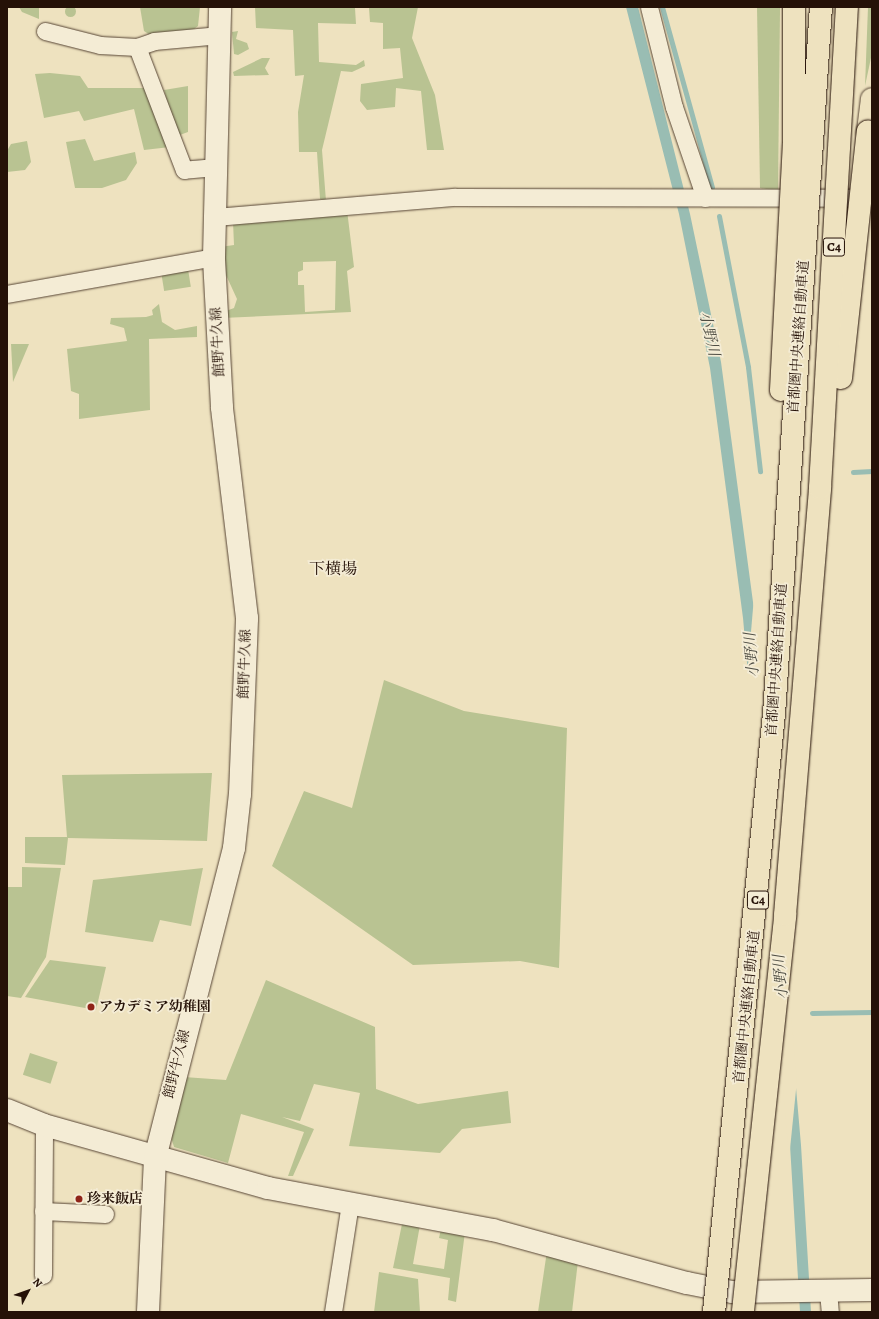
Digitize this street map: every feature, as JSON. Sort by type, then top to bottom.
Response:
[{"type":"highway","points":[[788,487],[780,404],[794,143],[794,7]]},
{"type":"highway","name":"首都圏中央連絡自動車道","points":[[714,1312],[757,909],[821,7]]},
{"type":"highway","name":"首都圏中央連絡自動車道","points":[[743,1312],[785,915],[820,488],[847,7]]},
{"type":"highway","points":[[820,488],[840,391],[872,99]]},
{"type":"main road","name":"館野牛久線","points":[[148,1312],[154,1158],[234,848],[240,794],[247,618],[222,407],[214,257],[220,7]]},
{"type":"main road","points":[[7,1110],[44,1125],[154,1158],[268,1188],[493,1230],[687,1284],[732,1292],[784,1293],[826,1298],[872,1290]]},
{"type":"street","points":[[648,7],[674,106],[701,198]]},
{"type":"street","points":[[46,31],[100,45],[137,47],[154,41],[220,36]]},
{"type":"street","points":[[137,47],[184,170],[216,167]]},
{"type":"street","points":[[215,217],[455,197],[666,199],[872,198]]},
{"type":"street","points":[[7,294],[214,257]]},
{"type":"street","points":[[42,1276],[44,1125]]},
{"type":"street","points":[[333,1312],[350,1204]]},
{"type":"street","points":[[43,1211],[104,1214]]},
{"type":"green space","points":[[70,5],[74,7],[76,11],[74,15],[70,17],[66,15],[64,11],[66,7]]},
{"type":"green space","points":[[19,7],[39,7],[39,19],[22,12]]},
{"type":"green space","points":[[140,7],[200,7],[198,26],[190,32],[150,35],[144,31]]},
{"type":"green space","points":[[255,7],[418,7],[412,38],[435,95],[444,150],[427,150],[421,91],[396,88],[395,107],[367,110],[360,101],[361,84],[403,78],[400,48],[383,49],[383,23],[370,22],[369,8],[355,8],[356,24],[318,23],[319,62],[356,65],[364,60],[365,66],[352,72],[341,71],[322,150],[326,201],[320,199],[317,152],[299,152],[298,112],[304,75],[295,76],[293,30],[256,28]]},
{"type":"green space","points":[[757,7],[780,7],[778,191],[760,188]]},
{"type":"green space","points":[[868,7],[872,7],[872,53],[865,86]]},
{"type":"green space","points":[[238,31],[236,39],[247,43],[249,49],[238,55],[234,54],[232,32]]},
{"type":"green space","points":[[262,58],[270,58],[265,68],[269,75],[234,76],[233,72]]},
{"type":"green space","points":[[50,73],[80,76],[88,88],[148,88],[170,147],[144,150],[134,109],[84,121],[79,111],[44,118],[35,74]]},
{"type":"green space","points":[[188,86],[188,132],[177,136],[164,90]]},
{"type":"green space","points":[[85,139],[94,161],[135,152],[137,163],[126,180],[102,188],[75,188],[66,142]]},
{"type":"green space","points":[[27,141],[31,162],[25,170],[7,172],[7,151],[11,144]]},
{"type":"green space","points":[[347,210],[354,267],[347,271],[351,312],[222,318],[221,313],[234,308],[237,299],[220,262],[220,247],[234,245],[233,222]],"holes":[[[336,261],[335,310],[305,312],[304,285],[298,285],[298,272],[303,270],[303,262]]]},
{"type":"green space","points":[[188,269],[191,287],[164,291],[161,273]]},
{"type":"green space","points":[[159,304],[162,322],[175,330],[197,326],[197,337],[149,339],[150,410],[79,419],[79,394],[71,391],[67,349],[127,341],[124,328],[110,324],[111,318],[146,317],[153,315],[152,310]]},
{"type":"green space","points":[[11,344],[29,344],[13,382]]},
{"type":"green space","points":[[384,680],[464,711],[567,728],[559,968],[520,961],[413,965],[272,866],[304,791],[352,808]]},
{"type":"green space","points":[[212,773],[207,841],[68,838],[65,865],[25,863],[25,837],[67,837],[62,775]]},
{"type":"green space","points":[[22,867],[61,868],[46,957],[21,998],[7,996],[7,887],[22,887]]},
{"type":"green space","points":[[203,868],[191,926],[160,920],[153,942],[85,932],[93,880]]},
{"type":"green space","points":[[50,960],[106,967],[96,1010],[25,997]]},
{"type":"green space","points":[[266,980],[375,1027],[376,1089],[418,1104],[508,1091],[511,1123],[462,1129],[440,1153],[349,1146],[360,1093],[314,1084],[300,1121],[282,1117],[314,1129],[293,1176],[288,1176],[304,1132],[241,1114],[228,1163],[174,1147],[169,1130],[184,1077],[226,1080]]},
{"type":"green space","points":[[30,1053],[58,1062],[50,1084],[23,1075]]},
{"type":"green space","points":[[402,1224],[420,1225],[413,1264],[444,1269],[448,1240],[439,1238],[441,1229],[465,1232],[456,1302],[448,1300],[450,1278],[393,1268]]},
{"type":"green space","points":[[547,1251],[578,1261],[572,1312],[538,1312]]},
{"type":"green space","points":[[379,1272],[418,1279],[420,1312],[374,1312]]},
{"type":"water","name":"小野川","points":[[626,7],[638,7],[690,214],[721,362],[755,617],[801,1145],[811,1312],[800,1312],[790,1145],[743,618],[710,368],[679,214]]},
{"type":"pier","points":[[754,597],[797,1080],[789,1159],[747,678]]},
{"type":"waterway","points":[[662,7],[712,187]]},
{"type":"waterway","points":[[719,216],[748,367],[760,471]]},
{"type":"waterway","points":[[853,472],[872,471]]},
{"type":"waterway","points":[[812,1013],[872,1012]]},
{"type":"place","name":"アカデミア幼稚園","points":[[91,1007]]},
{"type":"place","name":"珍来飯店","points":[[79,1199]]},
{"type":"district","name":"下横場","points":[[333,569]]}]
